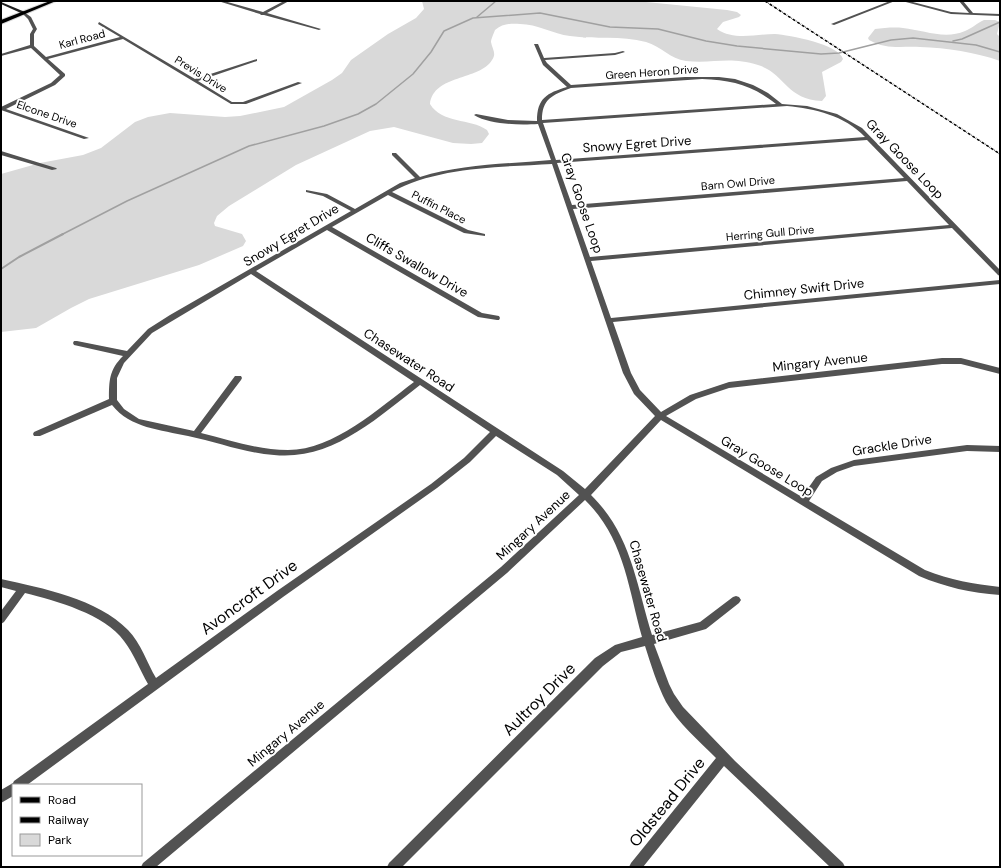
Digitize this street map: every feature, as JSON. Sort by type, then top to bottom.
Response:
[{"type":"main road","points":[[1,22],[54,1]]},
{"type":"main road","points":[[1,3],[24,13]]},
{"type":"street","points":[[220,1],[319,29]]},
{"type":"street","points":[[262,14],[287,1]]},
{"type":"street","points":[[833,24],[893,1]]},
{"type":"street","points":[[904,1],[951,13],[1000,15]]},
{"type":"street","points":[[961,1],[972,14]]},
{"type":"street","points":[[24,13],[30,18],[35,29],[32,34],[32,46]]},
{"type":"street","name":"Previs Drive","points":[[98,23],[231,103],[237,104],[300,83]]},
{"type":"street","name":"Karl Road","points":[[47,58],[122,38]]},
{"type":"street","points":[[536,45],[549,68],[570,87]]},
{"type":"street","points":[[1,55],[32,46]]},
{"type":"street","points":[[1,109],[53,84],[62,78],[62,73],[32,46]]},
{"type":"street","points":[[543,59],[615,54],[623,52]]},
{"type":"street","points":[[196,81],[255,60]]},
{"type":"street","name":"Green Heron Drive","points":[[540,122],[540,104],[555,92],[570,87],[720,78],[733,80],[760,89],[780,105]]},
{"type":"street","name":"Gray Goose Loop","points":[[1000,274],[869,138],[851,122],[839,116],[807,107],[780,105],[540,122],[610,320],[627,373],[637,392],[660,416],[922,573],[947,584],[971,589],[1000,591]]},
{"type":"street","name":"Elcone Drive","points":[[1,109],[86,138]]},
{"type":"street","points":[[476,115],[501,122],[524,124],[540,122]]},
{"type":"street","name":"Snowy Egret Drive","points":[[113,401],[113,378],[127,354],[150,331],[388,192],[418,178],[453,170],[869,138]]},
{"type":"street","points":[[1,153],[54,169]]},
{"type":"street","points":[[394,154],[418,178]]},
{"type":"street","name":"Barn Owl Drive","points":[[570,207],[908,179]]},
{"type":"street","points":[[308,191],[325,195],[355,211]]},
{"type":"street","name":"Puffin Place","points":[[388,192],[466,232],[483,235]]},
{"type":"street","name":"Herring Gull Drive","points":[[588,259],[954,226]]},
{"type":"street","name":"Cliffs Swallow Drive","points":[[327,227],[480,315],[497,318]]},
{"type":"street","name":"Chasewater Road","points":[[252,272],[560,473],[586,494],[607,519],[620,539],[630,569],[656,665],[671,699],[697,730],[839,867]]},
{"type":"street","name":"Chimney Swift Drive","points":[[610,320],[1000,282]]},
{"type":"street","points":[[77,343],[127,354]]},
{"type":"street","name":"Mingary Avenue","points":[[147,867],[504,570],[586,494],[660,416],[692,397],[707,391],[750,382],[942,361],[961,361],[1000,371]]},
{"type":"street","points":[[196,434],[238,378]]},
{"type":"street","points":[[37,434],[113,401],[121,411],[137,421],[278,453],[307,451],[329,443],[419,382]]},
{"type":"street","name":"Avoncroft Drive","points":[[19,784],[299,581],[434,486],[467,460],[495,432]]},
{"type":"street","name":"Grackle Drive","points":[[803,502],[819,479],[834,470],[854,463],[967,448],[1000,449]]},
{"type":"street","points":[[1,583],[69,602],[101,615],[125,634],[154,686]]},
{"type":"street","points":[[1,619],[23,589]]},
{"type":"street","name":"Aultroy Drive","points":[[393,867],[599,662],[619,648],[703,626],[736,600]]},
{"type":"street","name":"Oldstead Drive","points":[[635,867],[724,757]]},
{"type":"street","points":[[1,797],[12,790]]},
{"type":"green space","points":[[422,1],[636,1],[727,10],[737,12],[741,15],[723,22],[717,29],[724,33],[738,36],[775,34],[802,38],[833,49],[840,54],[843,59],[841,62],[822,72],[826,96],[822,101],[800,96],[767,69],[748,62],[686,61],[675,58],[656,46],[637,40],[579,37],[564,35],[526,24],[507,24],[495,30],[491,42],[494,55],[486,67],[477,72],[448,82],[440,87],[433,94],[430,104],[442,115],[480,126],[487,130],[489,134],[482,143],[453,143],[394,127],[370,131],[296,165],[229,206],[217,216],[214,223],[215,226],[242,234],[246,241],[243,246],[199,265],[89,299],[36,328],[1,332],[1,174],[40,163],[83,155],[101,148],[135,122],[148,117],[170,113],[225,117],[240,116],[284,107],[332,80],[342,73],[351,60],[388,34],[416,18],[424,9]]},
{"type":"green space","points":[[984,20],[995,20],[1000,22],[997,34],[1000,37],[1000,61],[981,55],[951,49],[894,47],[882,45],[869,40],[868,38],[875,29],[889,28],[903,28],[942,35],[957,34]]},
{"type":"waterway","points":[[477,17],[496,1]]},
{"type":"waterway","points":[[61,235],[127,201],[249,146],[324,126],[358,114],[376,104],[413,74],[431,52],[444,31],[473,18],[540,13],[610,27],[658,29],[706,41],[737,46],[821,54],[839,53],[891,40],[913,38],[976,45],[1000,52]]},
{"type":"waterway","points":[[953,41],[962,39],[1000,22]]},
{"type":"waterway","points":[[1,269],[19,257],[63,234]]},
{"type":"railway","points":[[765,1],[1000,154]]}]
